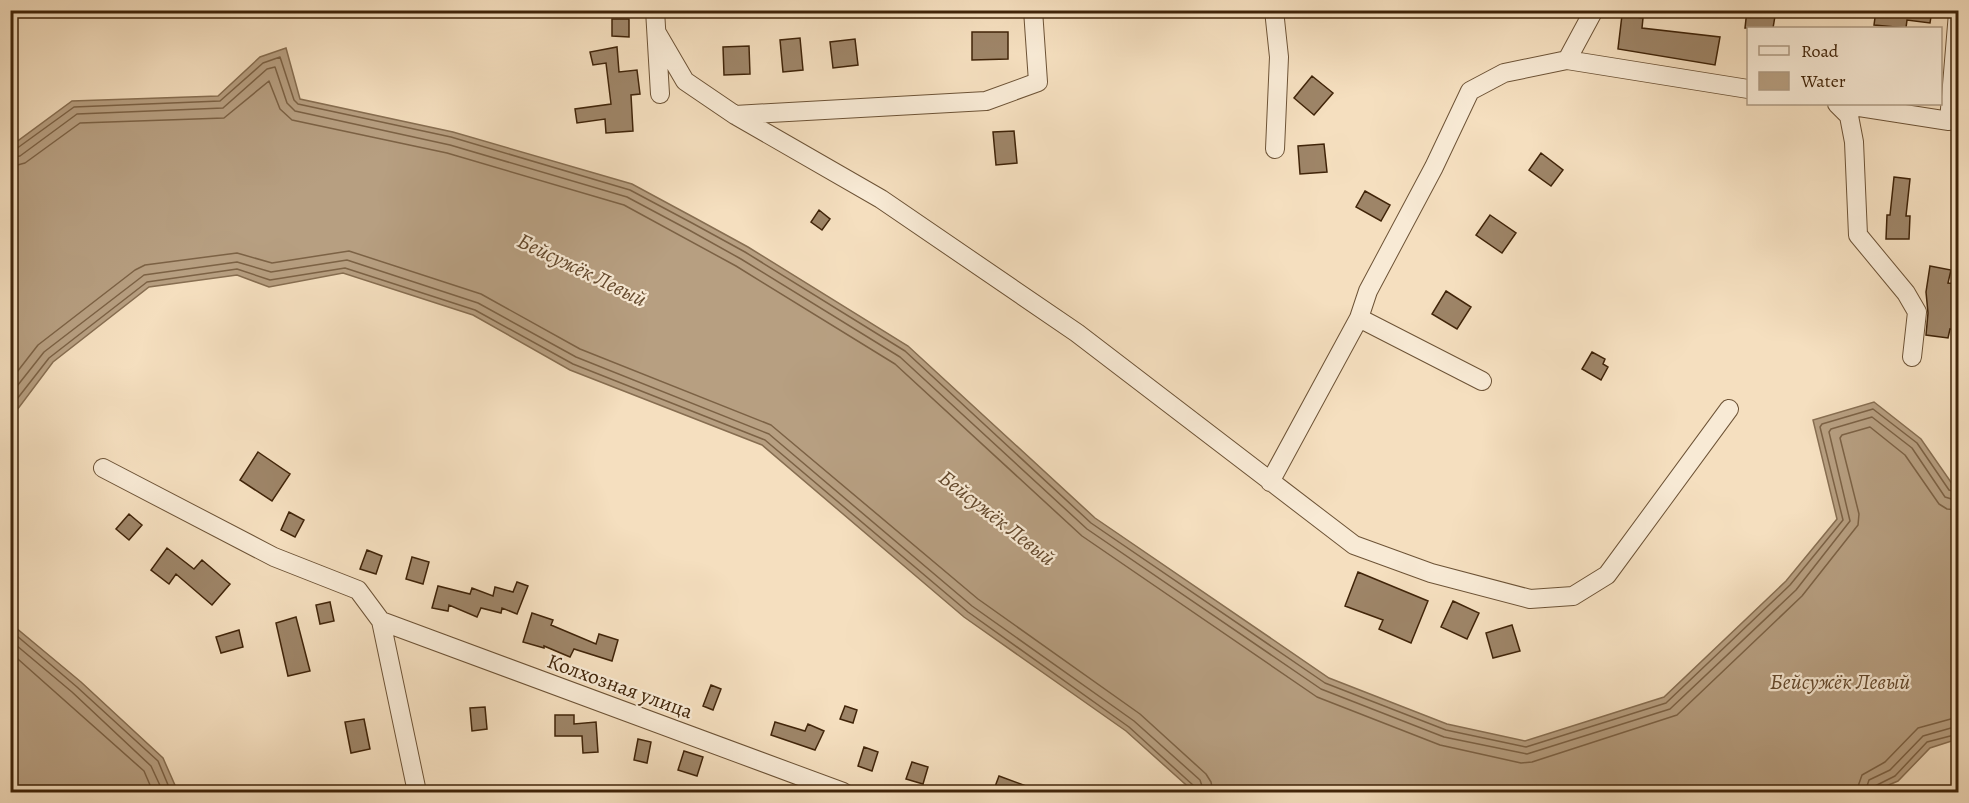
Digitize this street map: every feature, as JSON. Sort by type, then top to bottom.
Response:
[{"type":"street","points":[[655,10],[660,94]]},
{"type":"street","points":[[735,115],[986,101],[1023,90],[1038,82],[1033,10]]},
{"type":"street","points":[[1274,10],[1279,57],[1275,149]]},
{"type":"street","points":[[1567,60],[1594,10]]},
{"type":"street","points":[[1845,105],[1949,121],[1959,14]]},
{"type":"street","points":[[657,33],[685,81],[735,115],[881,199],[1067,326],[1354,545],[1431,573],[1530,599],[1573,596],[1606,575],[1729,409]]},
{"type":"street","points":[[1270,482],[1359,318],[1368,291],[1434,167],[1470,91],[1504,73],[1567,60],[1747,89]]},
{"type":"street","points":[[1839,105],[1849,116],[1854,142],[1858,234],[1906,293],[1917,312],[1912,357]]},
{"type":"street","points":[[1359,318],[1482,381]]},
{"type":"street","points":[[103,468],[274,557],[358,590],[381,621],[417,792]]},
{"type":"street","name":"Колхозная улица","points":[[381,621],[843,792]]},
{"type":"water","name":"Бейсужёк Левый","points":[[286,48],[300,99],[453,132],[632,184],[748,247],[908,346],[1095,518],[1329,678],[1447,724],[1525,741],[1664,697],[1786,581],[1837,519],[1813,420],[1874,402],[1921,439],[1955,488],[1958,486],[1958,739],[1930,748],[1898,781],[1872,792],[1194,792],[1126,731],[964,617],[762,445],[570,370],[473,315],[343,273],[269,287],[237,275],[149,287],[53,362],[11,418],[11,146],[72,101],[218,96],[260,57]]},
{"type":"water","points":[[10,618],[15,627],[81,682],[163,758],[178,792],[11,792]]},
{"type":"building","points":[[1747,10],[1776,10],[1773,27],[1745,28]]},
{"type":"building","points":[[1876,10],[1932,10],[1930,23],[1907,20],[1906,27],[1874,25]]},
{"type":"building","points":[[1622,15],[1643,18],[1642,28],[1720,37],[1715,65],[1618,49]]},
{"type":"building","points":[[612,19],[629,19],[629,37],[612,36]]},
{"type":"building","points":[[972,32],[1008,32],[1008,59],[972,60]]},
{"type":"building","points":[[800,38],[803,70],[783,72],[780,40]]},
{"type":"building","points":[[855,39],[858,65],[833,68],[830,42]]},
{"type":"building","points":[[749,46],[750,74],[724,75],[723,47]]},
{"type":"building","points":[[617,47],[619,72],[637,70],[640,94],[631,95],[633,131],[606,133],[605,119],[577,123],[575,109],[611,104],[606,63],[593,65],[590,52]]},
{"type":"building","points":[[1312,76],[1333,93],[1314,115],[1294,98]]},
{"type":"building","points":[[1014,131],[1017,163],[996,165],[993,132]]},
{"type":"building","points":[[1324,144],[1327,172],[1300,174],[1298,146]]},
{"type":"building","points":[[1541,153],[1563,170],[1551,186],[1529,170]]},
{"type":"building","points":[[1894,177],[1910,179],[1906,216],[1910,216],[1909,239],[1886,239],[1887,215],[1890,215]]},
{"type":"building","points":[[1365,191],[1390,205],[1381,221],[1356,207]]},
{"type":"building","points":[[819,210],[830,219],[822,230],[811,222]]},
{"type":"building","points":[[1490,215],[1516,233],[1502,253],[1476,235]]},
{"type":"building","points":[[1930,266],[1951,270],[1948,283],[1959,284],[1959,331],[1950,329],[1948,338],[1926,335],[1928,313],[1926,292]]},
{"type":"building","points":[[1446,291],[1471,307],[1457,329],[1432,314]]},
{"type":"building","points":[[1592,352],[1605,359],[1603,364],[1608,367],[1601,380],[1582,369]]},
{"type":"building","points":[[258,452],[290,474],[272,501],[240,480]]},
{"type":"building","points":[[289,512],[304,520],[295,537],[281,530]]},
{"type":"building","points":[[129,514],[142,525],[129,540],[116,529]]},
{"type":"building","points":[[167,548],[194,569],[202,560],[230,584],[212,605],[176,574],[169,584],[151,570]]},
{"type":"building","points":[[367,550],[382,556],[376,574],[360,569]]},
{"type":"building","points":[[412,557],[429,562],[423,584],[406,579]]},
{"type":"building","points":[[1358,572],[1428,601],[1411,643],[1379,629],[1383,620],[1345,606]]},
{"type":"building","points":[[517,582],[528,586],[517,614],[502,608],[501,613],[481,608],[477,617],[449,605],[448,611],[432,608],[438,586],[470,594],[472,588],[493,596],[495,587],[513,592]]},
{"type":"building","points":[[1453,601],[1479,613],[1467,639],[1441,627]]},
{"type":"building","points":[[330,602],[334,621],[320,624],[316,605]]},
{"type":"building","points":[[532,613],[553,620],[551,625],[596,644],[599,634],[618,640],[612,661],[574,649],[570,657],[544,646],[544,648],[523,642]]},
{"type":"building","points":[[296,617],[310,671],[288,676],[276,623]]},
{"type":"building","points":[[1512,625],[1520,651],[1493,658],[1486,633]]},
{"type":"building","points":[[239,630],[243,647],[221,653],[216,637]]},
{"type":"building","points":[[711,685],[721,689],[713,710],[703,706]]},
{"type":"building","points":[[845,706],[857,710],[853,723],[840,719]]},
{"type":"building","points":[[485,707],[487,729],[472,731],[470,708]]},
{"type":"building","points":[[555,715],[574,715],[574,724],[596,722],[598,752],[583,753],[582,736],[555,736]]},
{"type":"building","points":[[364,719],[370,749],[351,753],[345,722]]},
{"type":"building","points":[[775,722],[805,731],[808,724],[824,731],[815,750],[771,735]]},
{"type":"building","points":[[638,739],[651,742],[647,763],[634,760]]},
{"type":"building","points":[[864,747],[878,752],[872,771],[858,766]]},
{"type":"building","points":[[684,751],[703,757],[697,776],[678,770]]},
{"type":"building","points":[[912,762],[928,767],[923,784],[906,779]]},
{"type":"building","points":[[999,776],[1040,791],[993,792]]}]
